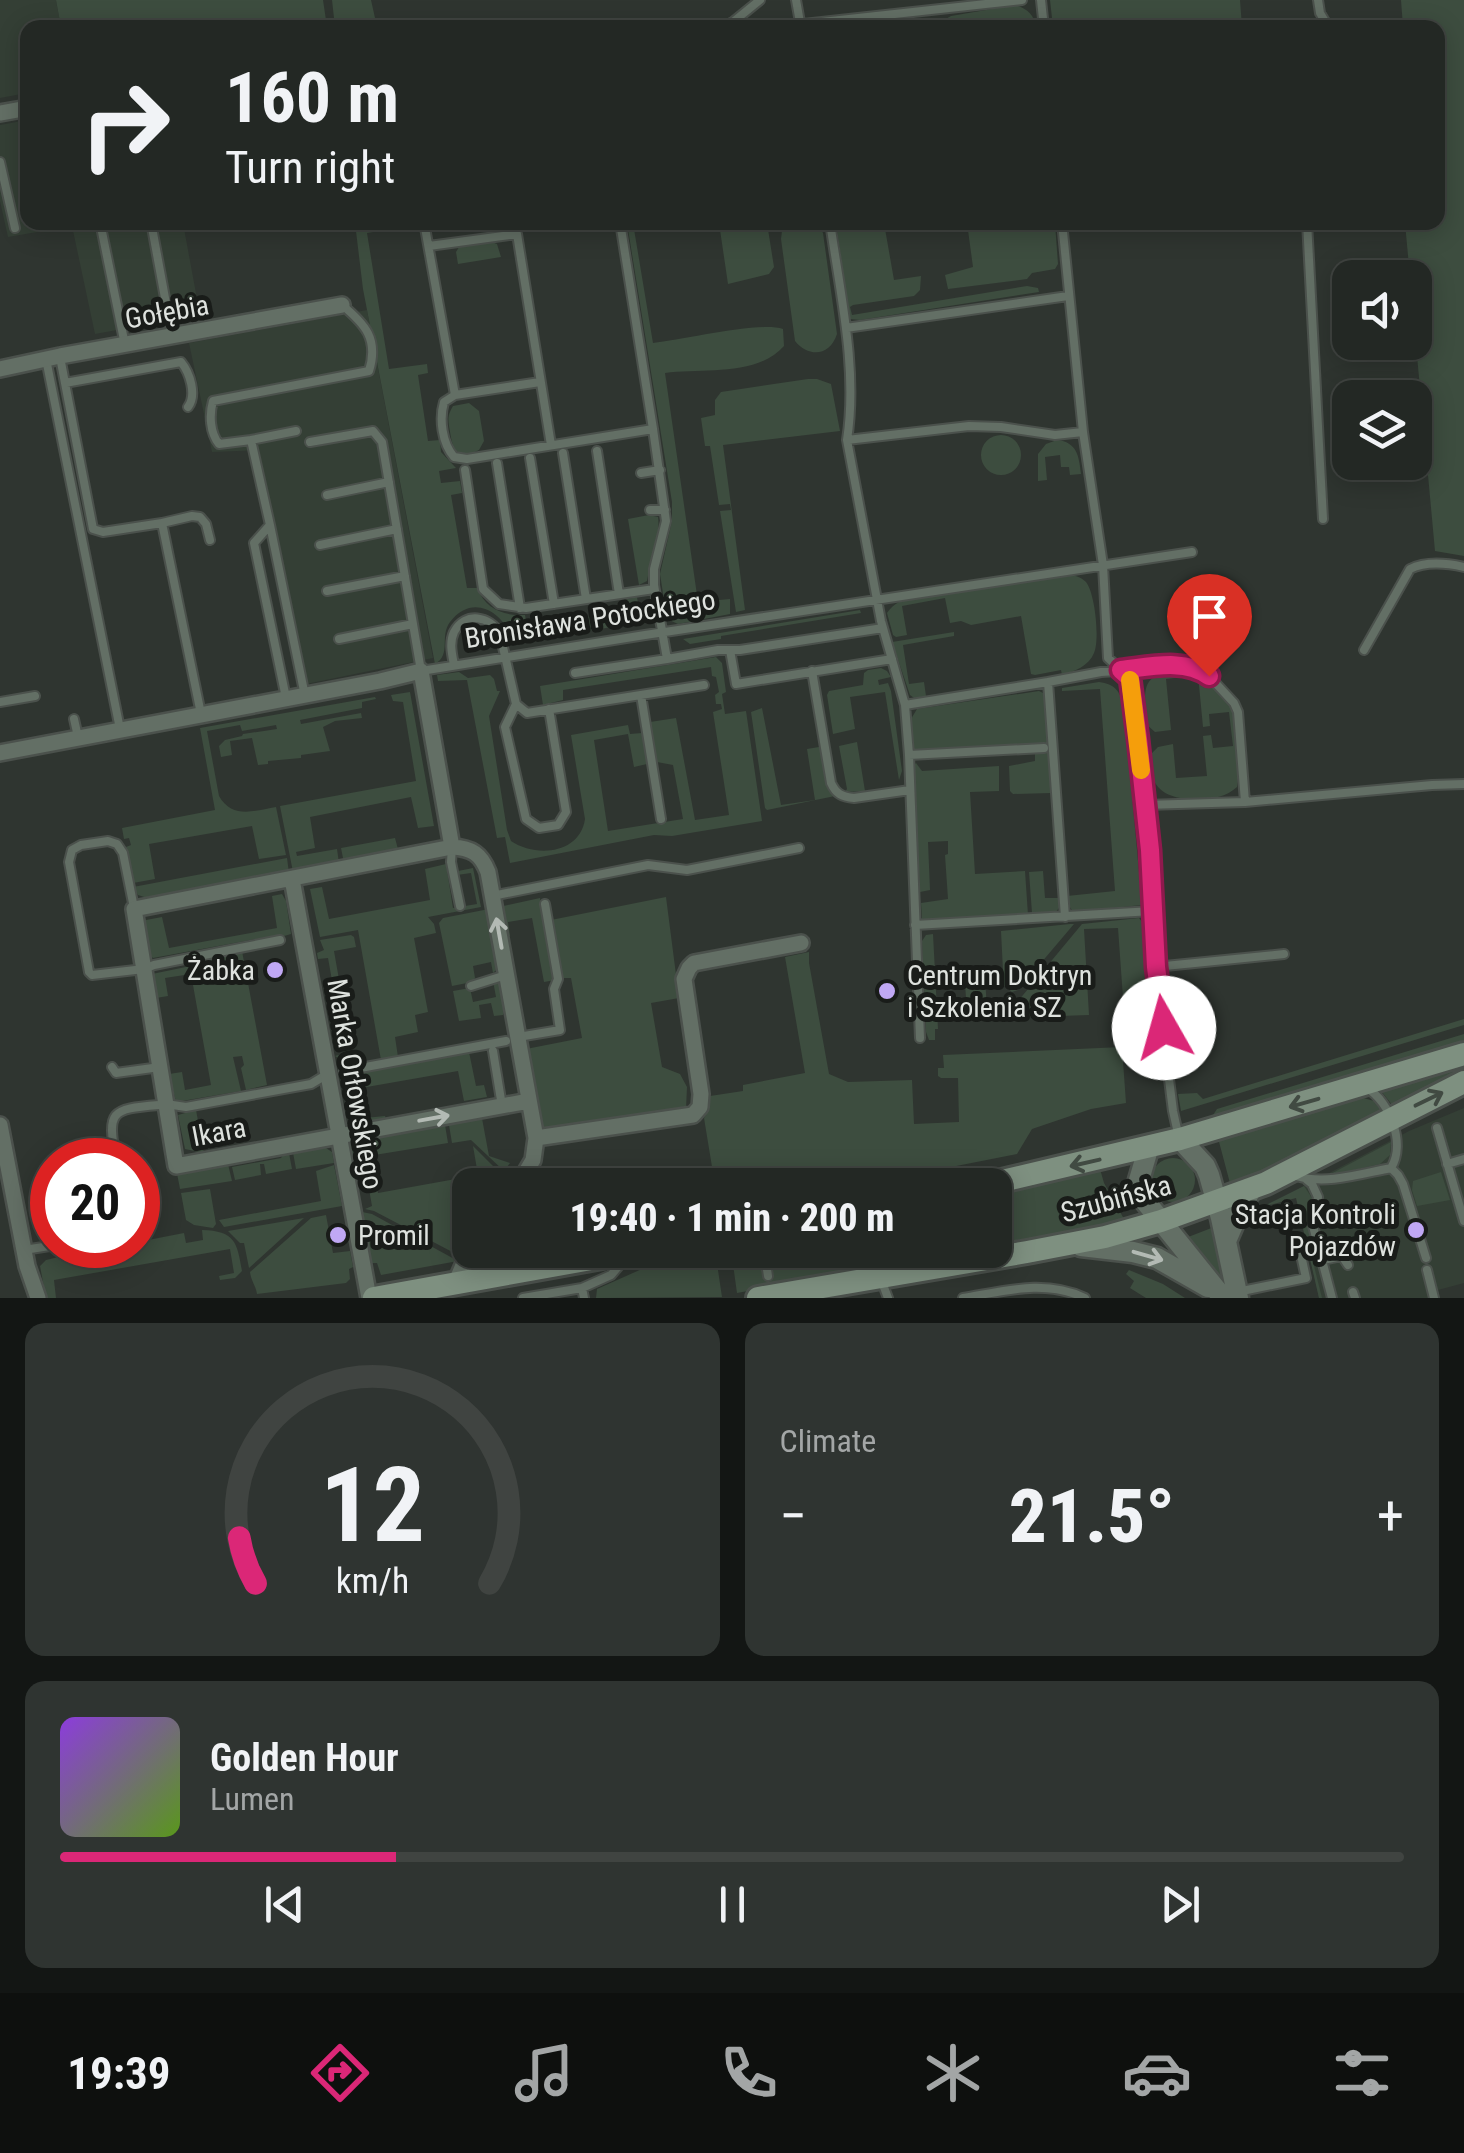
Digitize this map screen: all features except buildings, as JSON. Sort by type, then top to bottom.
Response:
[{"type":"main road","name":"Szubińska","points":[[1012,1179],[1180,1139],[1464,1054]]},
{"type":"main road","name":"Szubińska","points":[[763,1287],[884,1287],[1161,1221],[1276,1177],[1464,1082]]},
{"type":"main road","points":[[383,1297],[543,1268]]},
{"type":"street","name":"Gołębia","points":[[3,374],[53,357],[342,305]]},
{"type":"street","name":"Bronisława Potockiego","points":[[0,752],[422,671]]},
{"type":"street","points":[[422,671],[452,847]]},
{"type":"street","points":[[134,909],[452,847],[475,851],[484,859],[506,975],[506,1043],[529,1102],[534,1143],[528,1168]]},
{"type":"street","name":"Marka Orłowskiego","points":[[292,879],[336,1072],[339,1135],[383,1297]]},
{"type":"street","name":"Ikara","points":[[134,909],[176,1166],[529,1102]]},
{"type":"street","points":[[517,1168],[534,1143],[692,1115],[700,1107],[702,1094],[684,979],[689,968],[694,963],[801,943]]},
{"type":"street","points":[[0,1125],[25,1258],[28,1298]]},
{"type":"street","points":[[1180,1139],[1209,1175],[1226,1241],[1230,1296]]},
{"type":"street","points":[[1148,1146],[1139,1180],[1145,1201],[1230,1296]]},
{"type":"street","points":[[1226,1241],[1252,1188]]},
{"type":"street","points":[[1064,1244],[1157,1258],[1230,1296]]},
{"type":"street","points":[[25,1258],[38,1298]]},
{"type":"street","points":[[455,1284],[463,1268]]},
{"type":"lane","points":[[736,20],[760,0]]},
{"type":"lane","points":[[851,20],[1022,0]]},
{"type":"lane","points":[[0,162],[15,228]]},
{"type":"lane","points":[[102,230],[125,344]]},
{"type":"lane","points":[[152,230],[172,336]]},
{"type":"lane","points":[[425,230],[455,395]]},
{"type":"lane","points":[[621,230],[665,510],[654,589],[667,659]]},
{"type":"lane","points":[[831,230],[846,328],[851,412],[847,440],[883,628],[905,705],[920,1038]]},
{"type":"lane","points":[[1063,230],[1083,432],[1103,565],[1108,658],[1130,678],[1150,850],[1156,967],[1173,1111],[1180,1139]]},
{"type":"lane","points":[[1306,230],[1322,519]]},
{"type":"lane","points":[[428,246],[517,234],[552,445]]},
{"type":"lane","points":[[846,328],[1068,296]]},
{"type":"lane","points":[[296,431],[224,444],[216,441],[209,414],[213,401],[369,371],[369,332],[342,305]]},
{"type":"lane","points":[[53,357],[65,383],[93,529],[103,532],[192,516],[200,517],[206,524],[210,540]]},
{"type":"lane","points":[[53,357],[120,729]]},
{"type":"lane","points":[[65,383],[181,362],[192,394],[188,407]]},
{"type":"lane","points":[[540,382],[455,395],[444,402],[446,446],[454,457],[467,459],[653,428]]},
{"type":"lane","points":[[847,440],[969,426],[1055,435],[1083,432]]},
{"type":"lane","points":[[310,442],[373,431],[382,442],[422,671]]},
{"type":"lane","points":[[251,440],[304,696]]},
{"type":"lane","points":[[597,451],[619,594]]},
{"type":"lane","points":[[564,453],[586,599]]},
{"type":"lane","points":[[530,458],[554,604]]},
{"type":"lane","points":[[497,463],[520,608]]},
{"type":"lane","points":[[465,470],[484,590],[499,604],[520,608],[654,589]]},
{"type":"lane","points":[[641,473],[660,470]]},
{"type":"lane","points":[[327,495],[389,482]]},
{"type":"lane","points":[[650,510],[665,510]]},
{"type":"lane","points":[[162,523],[201,714]]},
{"type":"lane","points":[[270,525],[254,543],[286,699]]},
{"type":"lane","points":[[320,545],[397,529]]},
{"type":"lane","name":"Bronisława Potockiego","points":[[422,671],[1192,552]]},
{"type":"lane","points":[[1364,650],[1410,569],[1420,564],[1464,566]]},
{"type":"lane","points":[[327,591],[405,576]]},
{"type":"lane","points":[[454,666],[453,636],[460,624],[482,618],[497,627],[516,704],[527,713],[704,685]]},
{"type":"lane","points":[[340,639],[414,624]]},
{"type":"lane","points":[[575,673],[883,628]]},
{"type":"lane","points":[[730,650],[736,684],[892,659]]},
{"type":"lane","points":[[905,705],[1121,670],[1192,666],[1218,685],[1238,712],[1245,802]]},
{"type":"lane","points":[[812,671],[834,790],[854,798],[910,790]]},
{"type":"lane","points":[[1048,682],[1066,917]]},
{"type":"lane","points":[[642,694],[660,819]]},
{"type":"lane","points":[[0,702],[36,696]]},
{"type":"lane","points":[[516,704],[505,727],[526,820],[539,828],[558,825],[566,812],[549,709]]},
{"type":"lane","points":[[74,719],[78,738]]},
{"type":"lane","points":[[909,756],[1044,748]]},
{"type":"lane","points":[[1145,804],[1245,802],[1464,784]]},
{"type":"lane","name":"Ikara","points":[[134,909],[120,848],[113,842],[100,842],[72,850],[69,857],[89,972],[95,976],[144,969]]},
{"type":"lane","points":[[452,847],[451,862],[460,906]]},
{"type":"lane","points":[[492,896],[648,865],[687,870],[798,848]]},
{"type":"lane","name":"Ikara","points":[[168,1106],[311,1084],[336,1072],[560,1030],[554,989],[558,980],[546,904]]},
{"type":"lane","points":[[914,925],[1152,911]]},
{"type":"lane","points":[[144,969],[280,940]]},
{"type":"lane","points":[[1156,967],[1284,954]]},
{"type":"lane","points":[[471,986],[506,975]]},
{"type":"lane","points":[[502,1106],[506,1043]]},
{"type":"lane","points":[[112,1068],[119,1073],[160,1067]]},
{"type":"lane","points":[[1307,1180],[1391,1168],[1395,1162],[1396,1136],[1382,1101],[1363,1086]]},
{"type":"lane","points":[[112,1138],[111,1123],[122,1110],[168,1106]]},
{"type":"lane","points":[[1436,1128],[1464,1221]]},
{"type":"lane","points":[[1447,1164],[1464,1159]]},
{"type":"lane","points":[[1391,1168],[1403,1184],[1426,1258]]},
{"type":"lane","points":[[1276,1177],[1299,1176],[1312,1184],[1318,1197],[1313,1226],[1332,1298]]},
{"type":"lane","points":[[1230,1296],[1306,1278],[1301,1254]]},
{"type":"lane","points":[[25,1258],[30,1256]]},
{"type":"lane","points":[[1323,1260],[1342,1256],[1348,1265]]},
{"type":"lane","points":[[523,1298],[583,1293],[618,1268]]},
{"type":"lane","points":[[1427,1270],[1434,1298]]},
{"type":"lane","points":[[963,1298],[1032,1286],[1058,1288],[1085,1298]]},
{"type":"shaded area","points":[[0,0],[56,0],[60,20],[20,20],[20,94],[0,98]]},
{"type":"shaded area","points":[[56,0],[323,0],[326,20],[60,20]]},
{"type":"shaded area","points":[[332,0],[371,0],[375,20],[334,20]]},
{"type":"shaded area","points":[[1050,0],[1240,0],[1241,20],[1052,20]]},
{"type":"shaded area","points":[[1401,0],[1464,0],[1464,556],[1435,551],[1428,480],[1432,480],[1432,380],[1419,380],[1417,360],[1432,360],[1432,260],[1408,260],[1406,230],[1445,230],[1445,20],[1402,20]]},
{"type":"shaded area","points":[[1015,5],[1034,20],[944,20]]},
{"type":"shaded area","points":[[20,121],[20,230],[49,230],[8,237],[0,201],[0,125]]},
{"type":"shaded area","points":[[73,230],[184,230],[200,315],[95,334]]},
{"type":"shaded area","points":[[356,230],[385,230],[367,233],[389,369],[427,364],[428,373],[418,375],[428,441],[440,440],[441,452],[456,468],[439,471],[441,483],[460,481],[462,493],[451,495],[467,588],[477,588],[496,610],[525,615],[527,626],[626,611],[624,600],[637,597],[641,622],[518,643],[494,613],[468,608],[450,622],[443,655],[435,664],[363,289]]},
{"type":"shaded area","points":[[628,230],[634,230],[653,343],[739,329],[783,329],[784,346],[759,363],[665,373],[698,602],[730,599],[730,614],[678,624],[667,619],[660,574],[672,521]]},
{"type":"shaded area","points":[[720,230],[768,230],[774,267],[769,274],[728,284]]},
{"type":"shaded area","points":[[837,230],[885,230],[894,280],[921,276],[920,290],[914,296],[853,305],[852,315],[1027,286],[1038,288],[1039,292],[860,320],[850,319]]},
{"type":"shaded area","points":[[968,230],[1056,230],[1055,269],[1032,273],[1027,279],[948,289],[945,275],[973,267]]},
{"type":"shaded area","points":[[782,231],[823,233],[837,334],[829,347],[819,352],[806,350],[795,341]]},
{"type":"shaded area","points":[[497,244],[501,257],[458,264],[459,247]]},
{"type":"shaded area","points":[[367,310],[433,658],[306,684],[259,450],[212,452],[189,343]]},
{"type":"shaded area","points":[[808,379],[831,384],[840,431],[723,445],[745,610],[736,612],[720,511],[731,510],[730,504],[719,505],[710,446],[705,446],[701,418],[715,415],[715,400],[721,392]]},
{"type":"shaded area","points":[[469,403],[479,411],[484,441],[479,450],[461,454],[453,445],[449,415],[453,406]]},
{"type":"shaded area","points":[[1001,435],[1015,441],[1021,455],[1015,469],[1001,475],[987,469],[981,455],[987,441]]},
{"type":"shaded area","points":[[1057,440],[1073,447],[1081,474],[1070,475],[1069,467],[1061,467],[1060,455],[1045,457],[1047,480],[1038,481],[1038,454],[1046,444]]},
{"type":"shaded area","points":[[658,517],[658,532],[647,581],[639,585],[628,519]]},
{"type":"shaded area","points":[[1064,573],[1086,582],[1096,616],[1097,638],[1092,658],[1072,672],[1031,674],[1021,616],[971,625],[961,621],[950,623],[945,598],[902,606],[907,635],[893,635],[887,613],[906,599]]},
{"type":"shaded area","points":[[860,610],[861,613],[721,639],[690,644],[683,639]]},
{"type":"shaded area","points":[[954,632],[954,636],[903,645],[909,684],[924,682],[926,696],[914,698],[892,642]]},
{"type":"shaded area","points":[[716,657],[722,663],[725,714],[746,711],[762,821],[672,836],[654,835],[510,863],[505,837],[497,838],[467,680],[438,681],[437,675],[459,672],[468,678],[490,675],[494,679],[500,691],[489,716],[507,830],[511,841],[544,851],[556,850],[575,840],[585,819],[571,735],[628,725],[630,734],[642,733],[647,764],[634,767],[628,734],[594,740],[608,831],[683,819],[673,765],[657,762],[650,722],[676,718],[695,820],[729,815],[713,712],[722,709],[721,704],[716,704],[715,695],[719,692],[711,667],[563,690],[563,700],[543,705],[540,686]]},
{"type":"shaded area","points":[[881,668],[891,677],[878,680],[879,685],[888,683],[891,691],[902,771],[899,780],[885,692],[850,697],[855,729],[833,734],[829,691],[863,685],[864,673]]},
{"type":"shaded area","points":[[1186,670],[1199,675],[1211,683],[1226,699],[1236,722],[1237,787],[1220,796],[1178,798],[1161,790],[1152,776],[1152,753],[1158,747],[1173,744],[1176,778],[1207,776],[1203,736],[1211,735],[1213,748],[1233,746],[1229,712],[1209,714],[1210,726],[1203,727],[1198,675],[1166,679],[1171,730],[1155,732],[1147,725],[1148,683],[1160,674]]},
{"type":"shaded area","points":[[1099,682],[1116,689],[1124,707],[1142,905],[1073,912],[1067,896],[1115,891],[1100,689],[1062,691]]},
{"type":"shaded area","points":[[1039,691],[1044,698],[1048,744],[918,753],[914,750],[911,719],[917,709]]},
{"type":"shaded area","points":[[410,692],[434,826],[418,828],[411,797],[310,817],[315,848],[296,852],[297,856],[337,849],[339,863],[293,872],[280,806],[416,781],[403,702],[393,701],[391,695]]},
{"type":"shaded area","points":[[375,697],[362,702],[362,708],[300,720],[301,724],[361,713],[362,718],[335,721],[323,727],[330,751],[301,758],[258,765],[252,738],[230,741],[232,755],[221,757],[219,746],[225,740],[277,729],[276,725],[242,731],[240,725],[207,731],[219,796],[237,811],[276,807],[286,855],[259,859],[252,826],[149,844],[155,879],[133,883],[126,847],[131,845],[129,838],[124,839],[122,828],[215,810],[200,728]]},
{"type":"shaded area","points":[[762,708],[781,805],[815,800],[807,749],[819,747],[828,789],[835,796],[767,810],[765,808],[751,712]]},
{"type":"shaded area","points":[[857,742],[865,791],[845,792],[839,746]]},
{"type":"shaded area","points":[[1049,753],[1051,793],[1013,794],[1009,766],[1035,761],[1035,754]]},
{"type":"shaded area","points":[[916,763],[922,771],[999,766],[999,791],[970,792],[975,874],[1025,871],[1028,915],[924,922],[921,903],[948,899],[948,841],[928,842],[930,890],[920,892]]},
{"type":"shaded area","points":[[395,838],[399,853],[344,863],[341,848]]},
{"type":"shaded area","points":[[287,858],[289,873],[147,898],[138,895],[133,887]]},
{"type":"shaded area","points":[[446,864],[453,908],[477,904],[471,873],[457,875],[458,871],[473,868],[481,907],[428,917],[436,933],[414,938],[428,1012],[415,1015],[418,1032],[395,1037],[398,1057],[381,1060],[358,930],[320,937],[310,889],[322,887],[329,919],[430,900],[425,869]]},
{"type":"shaded area","points":[[1043,871],[1045,898],[1060,898],[1061,905],[1056,912],[1032,913],[1029,872]]},
{"type":"shaded area","points":[[282,894],[291,934],[153,958],[149,955],[146,920],[162,917],[169,948],[277,928],[272,896]]},
{"type":"shaded area","points":[[666,897],[679,998],[651,1003],[662,1067],[680,1074],[687,1087],[686,1109],[541,1130],[526,1049],[582,1038],[571,978],[562,978],[551,920]]},
{"type":"shaded area","points":[[540,898],[555,980],[544,982],[532,918],[508,922],[510,936],[504,937],[499,907]]},
{"type":"shaded area","points":[[489,909],[499,967],[493,973],[491,962],[473,966],[472,982],[452,986],[439,923],[443,918]]},
{"type":"shaded area","points":[[1139,918],[1143,923],[1150,1021],[1139,1021],[1136,1012],[1124,1012],[1118,928],[1084,929],[1089,1015],[1004,1018],[1082,924]]},
{"type":"shaded area","points":[[1074,924],[1018,990],[1012,992],[988,972],[1003,971],[1001,931]]},
{"type":"shaded area","points":[[933,934],[938,1029],[935,1040],[929,1040],[922,941]]},
{"type":"shaded area","points":[[351,935],[356,947],[334,951],[353,1059],[342,1060],[335,1056],[345,1053],[328,958],[318,959],[317,953],[324,950],[320,940]]},
{"type":"shaded area","points":[[242,951],[267,1085],[246,1090],[242,1056],[233,1057],[241,1091],[176,1102],[169,1074],[182,1072],[185,1090],[211,1085],[191,974],[165,978],[168,996],[156,998],[152,974]]},
{"type":"shaded area","points":[[809,952],[829,1074],[848,1082],[912,1080],[914,1124],[959,1122],[958,1078],[938,1076],[938,1068],[944,1068],[943,1055],[1122,1047],[1126,1103],[1091,1109],[1032,1129],[1017,1154],[946,1168],[712,1168],[704,1118],[710,1096],[805,1073],[785,957]]},
{"type":"shaded area","points":[[964,968],[974,969],[976,976],[985,975],[987,1012],[967,1013]]},
{"type":"shaded area","points":[[493,981],[503,985],[503,1015],[494,1016],[491,1003],[479,1005],[481,1018],[459,1021],[453,991],[470,988],[473,1002],[496,997]]},
{"type":"shaded area","points":[[1464,1019],[1464,1025],[1181,1111],[1178,1094],[1197,1093],[1203,1099]]},
{"type":"shaded area","points":[[1464,1034],[1464,1046],[1215,1120],[1213,1115],[1217,1109]]},
{"type":"shaded area","points":[[469,1052],[476,1086],[484,1085],[487,1097],[464,1101],[458,1071],[361,1088],[365,1118],[385,1116],[386,1120],[365,1124],[363,1119],[362,1124],[356,1125],[347,1122],[355,1120],[347,1074]]},
{"type":"shaded area","points":[[1464,1065],[1464,1073],[1393,1106],[1381,1091]]},
{"type":"shaded area","points":[[1360,1097],[1374,1101],[1381,1113],[1231,1187],[1218,1138]]},
{"type":"shaded area","points":[[1464,1108],[1464,1283],[1438,1290],[1439,1298],[1319,1298],[1295,1191],[1409,1131]]},
{"type":"shaded area","points":[[196,1110],[204,1153],[185,1149],[178,1115]]},
{"type":"shaded area","points":[[481,1113],[489,1156],[510,1163],[506,1168],[501,1168],[471,1140],[452,1143],[448,1119]]},
{"type":"shaded area","points":[[444,1119],[448,1143],[350,1159],[350,1141]]},
{"type":"shaded area","points":[[1391,1142],[1390,1155],[1380,1164],[1325,1177]]},
{"type":"shaded area","points":[[323,1146],[332,1152],[334,1163],[296,1169],[292,1147]]},
{"type":"shaded area","points":[[473,1146],[495,1168],[477,1168]]},
{"type":"shaded area","points":[[288,1148],[292,1169],[266,1174],[264,1164],[260,1164],[261,1175],[235,1180],[232,1167],[281,1158]]},
{"type":"shaded area","points":[[1173,1158],[1188,1165],[1195,1180],[1188,1195],[1173,1202],[1158,1195],[1151,1180],[1158,1165]]},
{"type":"shaded area","points":[[227,1160],[232,1181],[180,1189],[176,1168]]},
{"type":"shaded area","points":[[371,1160],[378,1193],[452,1180],[452,1252],[365,1209],[372,1206],[364,1161]]},
{"type":"shaded area","points":[[334,1165],[342,1206],[224,1227],[219,1220],[321,1201],[316,1171]]},
{"type":"shaded area","points":[[1100,1169],[1124,1219],[1012,1244],[1012,1189]]},
{"type":"shaded area","points":[[1441,1172],[1450,1200],[1417,1206],[1413,1181]]},
{"type":"shaded area","points":[[1304,1186],[1314,1201],[1309,1228],[1311,1254],[1322,1298],[1296,1198],[1262,1207]]},
{"type":"shaded area","points":[[210,1189],[216,1224],[213,1228],[194,1225],[186,1220],[181,1193]]},
{"type":"shaded area","points":[[362,1212],[452,1258],[452,1262],[381,1275],[377,1263],[370,1263]]},
{"type":"shaded area","points":[[326,1215],[333,1253],[350,1251],[350,1279],[346,1283],[257,1294],[250,1272],[311,1218]]},
{"type":"shaded area","points":[[304,1218],[249,1268],[244,1243],[228,1231]]},
{"type":"shaded area","points":[[1214,1227],[1230,1293],[1183,1239]]},
{"type":"shaded area","points":[[202,1230],[228,1236],[238,1252],[242,1271],[235,1278],[220,1280],[219,1276],[234,1273],[230,1249],[160,1261],[160,1238],[184,1233],[186,1243],[203,1240]]},
{"type":"shaded area","points":[[40,1268],[122,1268],[54,1280],[56,1298],[46,1298]]},
{"type":"shaded area","points":[[644,1268],[718,1268],[722,1297],[596,1298],[597,1289]]},
{"type":"shaded area","points":[[734,1268],[869,1268],[737,1293]]},
{"type":"shaded area","points":[[1129,1270],[1185,1298],[1146,1298],[1130,1288],[1134,1281],[1126,1274]]},
{"type":"slow traffic","points":[[1130,680],[1141,770]]},
{"type":"place","name":"Żabka","points":[[275,970]]},
{"type":"place","name":"Centrum Doktryn i Szkolenia SZ","points":[[887,991]]},
{"type":"place","name":"Stacja Kontroli Pojazdów","points":[[1416,1230]]},
{"type":"place","name":"Promil","points":[[338,1235]]},
{"type":"route","points":[[1164,1028],[1138,739],[1130,678],[1121,670],[1184,665],[1209,676]]}]
